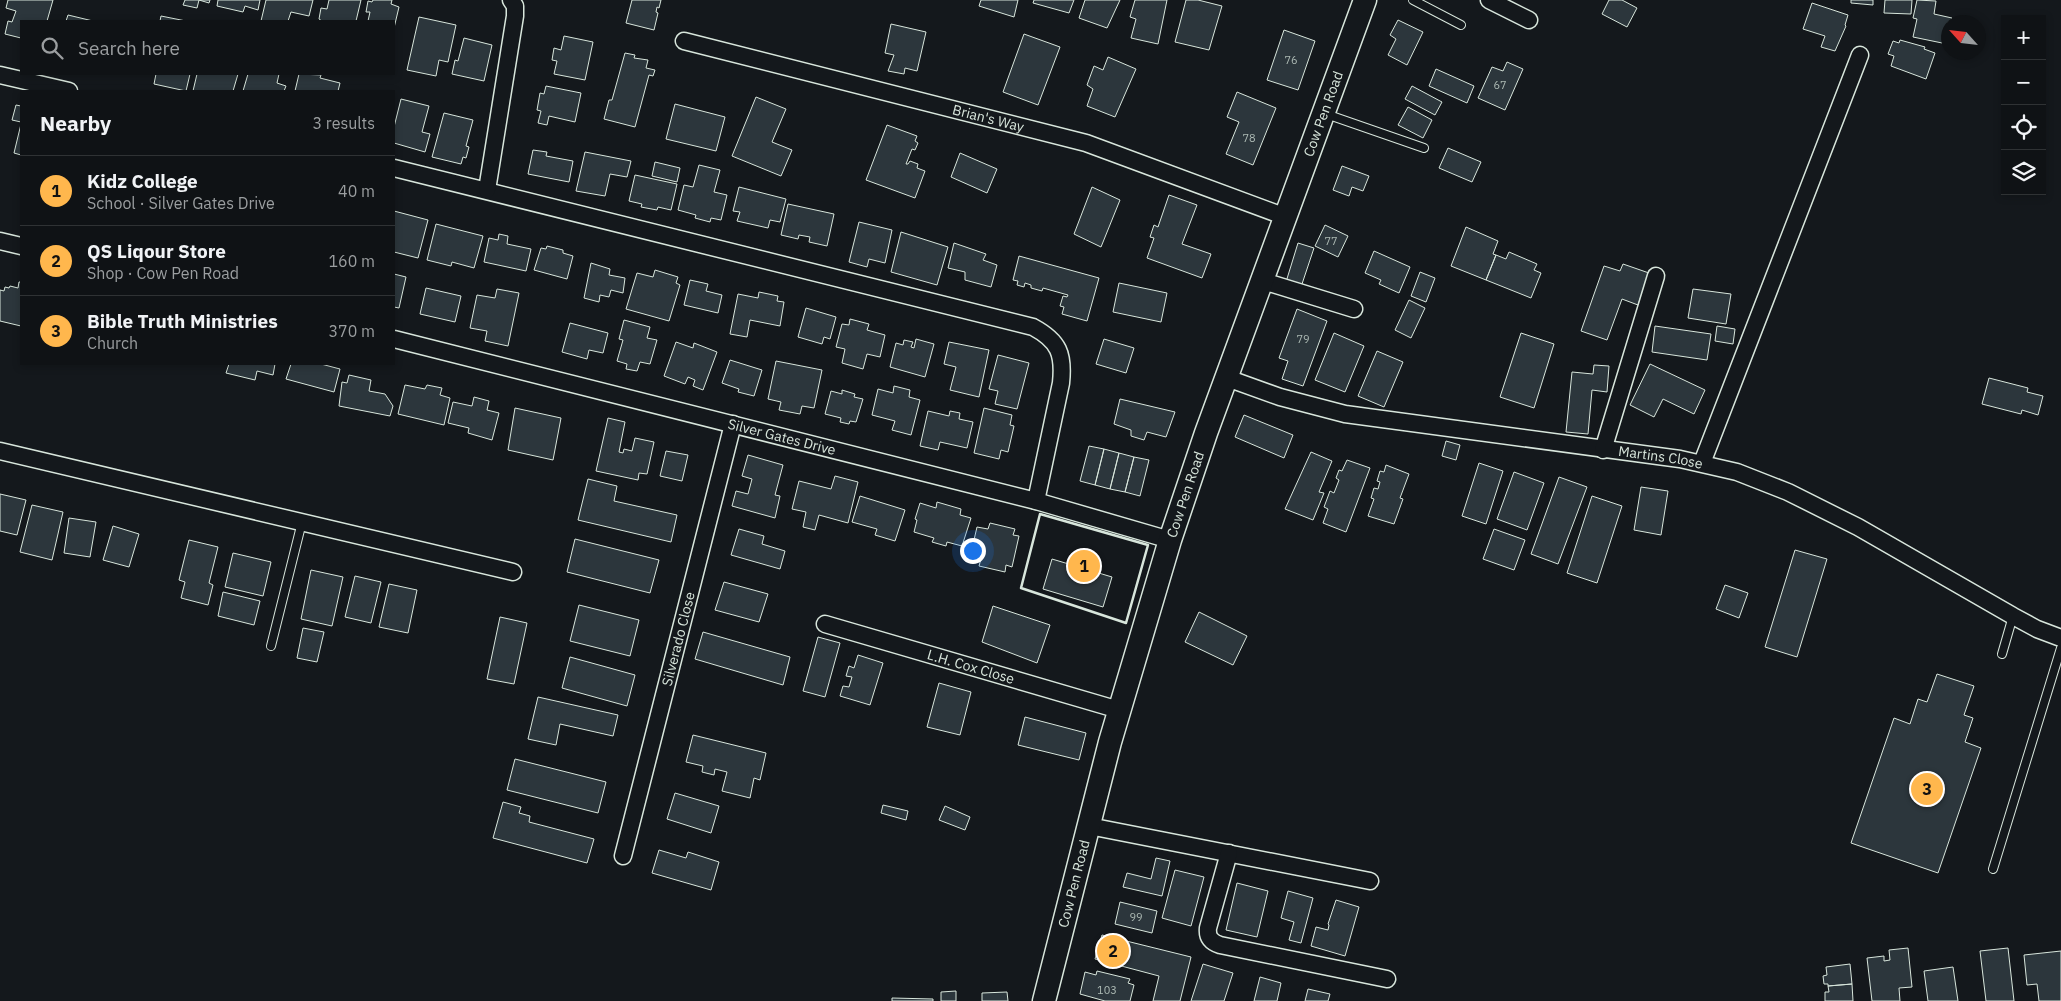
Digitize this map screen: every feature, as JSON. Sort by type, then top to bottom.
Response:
[{"type":"main road","name":"Cow Pen Road","points":[[1044,1001],[1118,710],[1170,540],[1364,0]]},
{"type":"street","points":[[487,190],[515,16],[515,6],[511,0]]},
{"type":"street","points":[[1490,0],[1529,20]]},
{"type":"street","name":"Brian's Way","points":[[684,41],[1086,142],[1286,217]]},
{"type":"street","points":[[1702,463],[1860,55]]},
{"type":"street","points":[[0,75],[65,90]]},
{"type":"street","points":[[395,168],[1019,322],[1043,332],[1056,345],[1060,353],[1062,368],[1061,382],[1036,501]]},
{"type":"street","points":[[0,241],[20,246]]},
{"type":"street","points":[[1603,450],[1656,276]]},
{"type":"street","points":[[1263,282],[1354,309]]},
{"type":"street","name":"Silver Gates Drive","points":[[395,339],[1036,501],[1170,540]]},
{"type":"street","name":"Martins Close","points":[[1227,378],[1280,397],[1345,414],[1702,463],[1756,478],[1812,503],[1858,527],[2013,616],[2037,629],[2061,638]]},
{"type":"street","name":"Silverado Close","points":[[623,856],[733,424]]},
{"type":"street","points":[[0,451],[513,572]]},
{"type":"street","name":"L.H. Cox Close","points":[[825,624],[1118,710]]},
{"type":"street","points":[[1089,826],[1370,881]]},
{"type":"street","points":[[1229,853],[1208,928],[1208,936],[1213,942],[1220,945],[1387,978]]},
{"type":"lane","points":[[1413,0],[1461,25]]},
{"type":"lane","points":[[1324,113],[1424,148]]},
{"type":"lane","points":[[271,646],[302,522]]},
{"type":"lane","points":[[2002,654],[2013,616]]},
{"type":"lane","points":[[1993,869],[2061,648]]},
{"type":"building","points":[[8,0],[53,0],[47,20],[20,20],[20,38],[5,34],[8,21],[12,22],[16,11],[6,8]]},
{"type":"building","points":[[185,0],[199,0],[197,8],[183,5]]},
{"type":"building","points":[[199,0],[210,0],[209,3]]},
{"type":"building","points":[[218,0],[260,0],[258,10],[245,6],[243,12],[217,6]]},
{"type":"building","points":[[266,0],[313,0],[309,16],[291,12],[288,20],[261,20]]},
{"type":"building","points":[[329,0],[361,0],[356,20],[319,19],[321,8],[327,9]]},
{"type":"building","points":[[373,0],[392,0],[391,4],[399,7],[395,24],[395,20],[368,20],[370,12],[366,12],[368,1],[372,2]]},
{"type":"building","points":[[632,0],[661,0],[659,8],[657,7],[656,12],[658,13],[654,30],[626,23]]},
{"type":"building","points":[[981,0],[1018,0],[1014,17],[979,6]]},
{"type":"building","points":[[1034,0],[1074,0],[1069,13],[1033,3]]},
{"type":"building","points":[[1085,0],[1120,0],[1107,28],[1079,18]]},
{"type":"building","points":[[1135,0],[1167,0],[1158,44],[1131,38],[1136,19],[1130,17]]},
{"type":"building","points":[[1186,0],[1198,0],[1222,6],[1209,50],[1175,42]]},
{"type":"building","points":[[1609,0],[1622,0],[1637,8],[1627,27],[1602,14]]},
{"type":"building","points":[[1851,0],[1873,0],[1873,5],[1851,3]]},
{"type":"building","points":[[1885,0],[1912,0],[1911,14],[1884,13]]},
{"type":"building","points":[[1917,0],[1936,1],[1934,14],[1941,16],[1941,43],[1913,37],[1917,19],[1913,18]]},
{"type":"building","points":[[1812,3],[1848,15],[1846,26],[1835,51],[1821,47],[1825,36],[1803,29]]},
{"type":"building","points":[[68,15],[89,20],[66,20]]},
{"type":"building","points":[[161,16],[181,20],[160,20]]},
{"type":"building","points":[[419,17],[456,25],[448,62],[439,60],[436,76],[407,70]]},
{"type":"building","points":[[1398,20],[1423,32],[1407,65],[1388,55],[1396,39],[1390,35]]},
{"type":"building","points":[[891,24],[926,32],[917,71],[905,68],[904,74],[888,71],[894,55],[885,53]]},
{"type":"building","points":[[1284,30],[1315,41],[1298,90],[1267,80]]},
{"type":"building","points":[[1024,34],[1060,47],[1038,105],[1003,92]]},
{"type":"building","points":[[564,36],[593,42],[585,80],[554,74],[557,61],[552,60],[554,48],[561,50]]},
{"type":"building","points":[[464,38],[492,45],[484,81],[452,74],[455,60],[458,61]]},
{"type":"building","points":[[1900,40],[1925,47],[1924,49],[1935,53],[1926,79],[1891,66],[1894,56],[1888,54],[1893,41],[1899,43]]},
{"type":"building","points":[[625,53],[635,55],[634,58],[648,60],[646,68],[655,70],[653,76],[649,75],[635,127],[604,119],[609,100],[612,100]]},
{"type":"building","points":[[1108,57],[1136,69],[1115,117],[1087,106],[1093,89],[1087,85],[1094,66],[1103,70]]},
{"type":"building","points":[[1507,62],[1523,69],[1505,110],[1478,98],[1492,67],[1503,71]]},
{"type":"building","points":[[1436,69],[1474,86],[1467,103],[1429,86]]},
{"type":"building","points":[[156,75],[190,75],[186,90],[154,84]]},
{"type":"building","points":[[197,75],[238,75],[233,90],[193,90]]},
{"type":"building","points":[[248,75],[279,75],[277,83],[286,86],[284,90],[243,90]]},
{"type":"building","points":[[299,75],[321,75],[320,78],[340,83],[338,90],[295,90]]},
{"type":"building","points":[[546,86],[581,93],[575,122],[549,116],[547,125],[538,123],[541,111],[537,110],[540,93],[544,94]]},
{"type":"building","points":[[1412,86],[1442,102],[1435,115],[1405,99]]},
{"type":"building","points":[[1237,92],[1276,108],[1253,165],[1226,154],[1239,122],[1227,117]]},
{"type":"building","points":[[756,97],[786,109],[772,142],[792,150],[781,176],[732,156]]},
{"type":"building","points":[[401,99],[429,106],[422,132],[430,134],[425,152],[395,143],[395,123]]},
{"type":"building","points":[[675,104],[725,117],[716,151],[666,139]]},
{"type":"building","points":[[16,105],[20,106],[20,122],[12,120]]},
{"type":"building","points":[[1408,107],[1432,120],[1423,138],[1398,125]]},
{"type":"building","points":[[444,113],[473,120],[466,146],[469,147],[466,158],[463,157],[461,164],[432,157]]},
{"type":"building","points":[[887,125],[917,136],[915,141],[918,143],[915,150],[912,149],[906,164],[910,161],[918,164],[917,168],[925,171],[915,198],[866,180]]},
{"type":"building","points":[[20,128],[20,155],[14,153]]},
{"type":"building","points":[[1448,148],[1481,162],[1472,182],[1439,168]]},
{"type":"building","points":[[533,150],[547,152],[546,156],[573,161],[569,182],[528,174]]},
{"type":"building","points":[[585,152],[631,161],[627,177],[610,174],[605,196],[576,191]]},
{"type":"building","points":[[960,153],[997,169],[987,193],[951,177]]},
{"type":"building","points":[[655,162],[680,168],[677,182],[652,176]]},
{"type":"building","points":[[699,165],[720,170],[714,192],[727,195],[721,220],[711,218],[710,222],[695,218],[696,215],[678,210],[684,185],[693,187]]},
{"type":"building","points":[[1342,166],[1369,176],[1363,191],[1352,187],[1349,196],[1333,190]]},
{"type":"building","points":[[635,175],[677,184],[671,210],[658,207],[657,210],[641,207],[642,204],[629,201]]},
{"type":"building","points":[[739,187],[786,199],[780,222],[770,220],[768,228],[737,221],[740,212],[733,211]]},
{"type":"building","points":[[1092,187],[1120,200],[1101,247],[1074,234]]},
{"type":"building","points":[[1169,195],[1197,205],[1182,244],[1211,254],[1202,278],[1147,258],[1154,238],[1150,237],[1154,225],[1158,227]]},
{"type":"building","points":[[788,204],[834,214],[827,246],[809,242],[810,237],[799,235],[798,239],[781,235]]},
{"type":"building","points":[[395,211],[428,220],[418,258],[395,252]]},
{"type":"building","points":[[859,222],[892,230],[885,263],[869,259],[867,267],[849,262]]},
{"type":"building","points":[[436,224],[483,236],[474,268],[452,262],[451,266],[427,260]]},
{"type":"building","points":[[1325,225],[1348,236],[1338,257],[1315,246]]},
{"type":"building","points":[[1466,227],[1498,241],[1493,254],[1496,255],[1486,280],[1451,266]]},
{"type":"building","points":[[901,232],[948,247],[937,285],[891,272]]},
{"type":"building","points":[[499,234],[508,236],[507,244],[531,249],[526,271],[484,262],[489,238],[498,240]]},
{"type":"building","points":[[954,243],[986,254],[983,260],[997,265],[991,287],[965,280],[965,272],[948,268]]},
{"type":"building","points":[[1298,243],[1314,248],[1301,287],[1286,282]]},
{"type":"building","points":[[547,246],[563,250],[563,253],[573,256],[567,279],[534,270],[541,248],[546,249]]},
{"type":"building","points":[[1374,251],[1410,267],[1399,293],[1379,284],[1381,280],[1365,273]]},
{"type":"building","points":[[1509,252],[1537,264],[1534,270],[1541,273],[1531,298],[1486,280],[1496,255],[1506,259]]},
{"type":"building","points":[[1019,256],[1099,278],[1087,321],[1062,314],[1064,307],[1060,306],[1063,296],[1067,297],[1068,295],[1043,288],[1042,291],[1031,288],[1031,285],[1025,283],[1024,287],[1017,285],[1018,281],[1013,280]]},
{"type":"building","points":[[591,263],[610,269],[609,275],[625,278],[623,293],[611,290],[609,297],[600,295],[599,302],[584,298]]},
{"type":"building","points":[[1623,264],[1649,273],[1638,305],[1622,299],[1607,340],[1581,331],[1604,266],[1620,271]]},
{"type":"building","points":[[655,270],[678,277],[676,283],[680,285],[669,321],[626,309],[637,273],[653,277]]},
{"type":"building","points":[[1420,272],[1435,278],[1426,302],[1411,296]]},
{"type":"building","points":[[395,274],[406,277],[399,308],[395,307]]},
{"type":"building","points":[[690,280],[708,284],[706,291],[722,295],[718,313],[684,305]]},
{"type":"building","points":[[20,282],[20,326],[0,321],[0,290],[4,291],[5,287],[9,288],[10,286],[18,288]]},
{"type":"building","points":[[1119,283],[1167,293],[1161,322],[1113,312]]},
{"type":"building","points":[[426,288],[461,296],[455,322],[420,314]]},
{"type":"building","points":[[497,289],[519,293],[508,346],[485,341],[487,331],[470,328],[477,295],[495,298]]},
{"type":"building","points":[[1693,289],[1731,294],[1726,324],[1688,318]]},
{"type":"building","points":[[759,292],[778,296],[777,301],[784,302],[780,326],[750,320],[747,337],[730,334],[738,294],[758,298]]},
{"type":"building","points":[[1409,300],[1425,308],[1411,338],[1395,330]]},
{"type":"building","points":[[806,308],[836,317],[830,339],[824,337],[822,344],[798,337]]},
{"type":"building","points":[[1297,309],[1327,321],[1303,386],[1282,379],[1288,361],[1279,358]]},
{"type":"building","points":[[850,319],[869,324],[867,330],[885,335],[880,357],[867,354],[863,369],[842,363],[845,349],[836,347],[842,324],[849,325]]},
{"type":"building","points":[[624,320],[650,327],[647,338],[657,340],[650,364],[640,362],[637,371],[626,369],[627,364],[617,361],[623,340],[619,339]]},
{"type":"building","points":[[570,323],[608,333],[603,353],[589,350],[587,359],[562,352]]},
{"type":"building","points":[[1655,326],[1711,334],[1707,360],[1652,352]]},
{"type":"building","points":[[1717,326],[1735,329],[1733,344],[1715,341]]},
{"type":"building","points":[[1334,333],[1364,346],[1345,392],[1315,380]]},
{"type":"building","points":[[1521,333],[1554,344],[1534,408],[1500,397]]},
{"type":"building","points":[[916,339],[934,344],[925,377],[890,367],[896,343],[903,345],[904,340],[913,342],[911,347],[914,348]]},
{"type":"building","points":[[1104,339],[1134,348],[1126,373],[1096,364]]},
{"type":"building","points":[[676,342],[693,348],[694,343],[717,352],[703,390],[693,386],[695,380],[688,377],[685,384],[664,376]]},
{"type":"building","points":[[949,342],[989,350],[979,397],[950,390],[956,367],[944,364]]},
{"type":"building","points":[[1377,351],[1403,362],[1384,407],[1358,396]]},
{"type":"building","points":[[998,355],[1029,363],[1017,409],[995,404],[998,391],[989,389]]},
{"type":"building","points":[[730,360],[762,370],[754,396],[738,392],[739,389],[722,383]]},
{"type":"building","points":[[776,361],[822,370],[814,408],[802,406],[800,414],[779,410],[781,402],[768,399]]},
{"type":"building","points":[[1650,364],[1705,390],[1694,414],[1663,399],[1654,417],[1630,405]]},
{"type":"building","points":[[229,365],[275,365],[273,375],[257,371],[255,380],[226,373]]},
{"type":"building","points":[[291,365],[325,365],[340,369],[334,392],[286,379]]},
{"type":"building","points":[[1594,365],[1609,366],[1607,392],[1592,390],[1588,434],[1566,432],[1572,372],[1593,374]]},
{"type":"building","points":[[349,375],[371,380],[369,391],[385,394],[393,406],[390,416],[339,406],[342,382],[347,383]]},
{"type":"building","points":[[1989,378],[2028,388],[2027,392],[2043,396],[2038,415],[2022,410],[2021,414],[1982,404]]},
{"type":"building","points":[[405,385],[425,389],[427,385],[442,388],[440,395],[450,398],[444,425],[398,414]]},
{"type":"building","points":[[894,386],[910,390],[909,397],[920,400],[911,435],[892,430],[895,421],[872,415],[878,389],[893,393]]},
{"type":"building","points":[[842,390],[855,394],[854,397],[863,399],[856,422],[850,421],[849,424],[840,422],[841,418],[825,414],[831,391],[842,394]]},
{"type":"building","points":[[474,397],[489,401],[487,410],[499,413],[492,440],[468,433],[469,428],[448,423],[453,402],[472,406]]},
{"type":"building","points":[[1120,399],[1175,412],[1166,437],[1147,432],[1144,440],[1131,436],[1131,430],[1114,424]]},
{"type":"building","points":[[515,408],[561,418],[553,460],[508,450]]},
{"type":"building","points":[[984,408],[1012,415],[1010,425],[1014,426],[1008,452],[1001,450],[999,459],[974,453]]},
{"type":"building","points":[[928,411],[949,416],[950,411],[960,413],[959,419],[973,422],[967,448],[940,442],[938,450],[920,446]]},
{"type":"building","points":[[1244,415],[1293,435],[1284,458],[1235,437]]},
{"type":"building","points":[[608,418],[625,422],[619,452],[623,453],[624,449],[632,451],[635,438],[654,442],[647,474],[639,473],[638,480],[596,471]]},
{"type":"building","points":[[1446,441],[1460,445],[1456,460],[1442,456]]},
{"type":"building","points":[[1089,446],[1104,449],[1095,485],[1080,481]]},
{"type":"building","points":[[1104,449],[1119,453],[1110,489],[1095,485]]},
{"type":"building","points":[[666,451],[688,455],[682,481],[660,476]]},
{"type":"building","points":[[1311,452],[1332,461],[1319,492],[1324,493],[1313,520],[1285,509]]},
{"type":"building","points":[[1119,453],[1134,457],[1125,492],[1110,489]]},
{"type":"building","points":[[748,455],[783,465],[775,495],[780,496],[775,518],[732,506],[736,491],[748,494],[752,479],[742,476]]},
{"type":"building","points":[[1134,457],[1149,460],[1140,496],[1125,492]]},
{"type":"building","points":[[1347,460],[1370,468],[1346,532],[1323,523],[1328,509],[1324,507],[1330,491],[1334,493],[1339,480],[1336,478],[1339,470],[1342,471]]},
{"type":"building","points":[[1479,463],[1503,471],[1486,524],[1462,516]]},
{"type":"building","points":[[1386,465],[1409,474],[1400,498],[1403,499],[1394,524],[1368,516],[1374,499],[1371,498],[1374,488],[1378,489],[1380,482],[1377,481],[1380,471],[1384,472]]},
{"type":"building","points":[[1514,472],[1544,483],[1527,530],[1497,519]]},
{"type":"building","points":[[835,476],[858,482],[848,523],[819,515],[815,530],[803,527],[806,512],[792,509],[799,481],[831,489]]},
{"type":"building","points":[[1559,477],[1587,487],[1558,564],[1531,554]]},
{"type":"building","points":[[588,479],[617,486],[614,501],[677,515],[671,542],[578,520]]},
{"type":"building","points":[[1641,487],[1668,491],[1661,535],[1634,530]]},
{"type":"building","points":[[0,494],[26,500],[17,535],[0,531]]},
{"type":"building","points":[[860,496],[905,510],[895,541],[875,535],[877,529],[852,522]]},
{"type":"building","points":[[1592,496],[1622,506],[1597,583],[1567,573]]},
{"type":"building","points":[[937,502],[961,509],[960,515],[971,518],[962,546],[947,542],[946,546],[932,542],[934,538],[914,532],[917,520],[915,519],[920,503],[936,508]]},
{"type":"building","points":[[32,505],[63,512],[52,560],[20,552]]},
{"type":"building","points":[[69,518],[96,522],[90,557],[64,553]]},
{"type":"building","points":[[990,523],[1015,529],[1013,535],[1019,536],[1012,567],[1006,565],[1005,572],[979,566],[981,559],[970,557],[977,527],[988,529]]},
{"type":"building","points":[[113,526],[139,534],[129,567],[103,560]]},
{"type":"building","points":[[739,529],[764,536],[762,544],[785,551],[780,569],[731,555]]},
{"type":"building","points":[[1494,529],[1525,540],[1514,570],[1483,559]]},
{"type":"building","points":[[575,539],[659,560],[650,593],[567,572]]},
{"type":"building","points":[[189,540],[218,547],[209,583],[213,585],[208,605],[181,598],[185,582],[179,580]]},
{"type":"building","points":[[1795,550],[1827,559],[1797,657],[1765,647]]},
{"type":"building","points":[[233,553],[271,562],[263,596],[225,587]]},
{"type":"building","points":[[1052,559],[1112,577],[1103,607],[1043,589]]},
{"type":"building","points":[[311,570],[343,577],[332,626],[301,619]]},
{"type":"building","points":[[355,576],[381,582],[371,623],[345,617]]},
{"type":"building","points":[[724,582],[768,594],[759,622],[715,610]]},
{"type":"building","points":[[389,584],[417,590],[408,633],[379,627]]},
{"type":"building","points":[[1725,585],[1748,593],[1739,618],[1716,609]]},
{"type":"building","points":[[223,592],[260,601],[254,625],[218,616]]},
{"type":"building","points":[[579,605],[639,620],[630,656],[570,641]]},
{"type":"building","points":[[993,606],[1050,625],[1037,663],[982,642]]},
{"type":"building","points":[[1199,612],[1247,636],[1233,665],[1185,642]]},
{"type":"building","points":[[500,617],[527,623],[514,684],[487,679]]},
{"type":"building","points":[[303,628],[324,632],[317,662],[297,658]]},
{"type":"building","points":[[703,632],[790,657],[783,685],[695,659]]},
{"type":"building","points":[[818,637],[840,643],[825,697],[803,691]]},
{"type":"building","points":[[858,655],[883,663],[870,705],[840,696],[843,686],[849,687],[852,677],[846,676],[849,666],[854,668]]},
{"type":"building","points":[[570,657],[635,675],[627,706],[562,688]]},
{"type":"building","points":[[1937,674],[1974,686],[1964,715],[1973,718],[1965,742],[1981,748],[1938,873],[1851,843],[1894,718],[1910,724],[1918,699],[1927,702]]},
{"type":"building","points":[[939,683],[971,692],[960,735],[927,727]]},
{"type":"building","points":[[538,697],[618,715],[613,736],[560,724],[556,745],[528,739]]},
{"type":"building","points":[[1025,717],[1086,733],[1079,760],[1018,745]]},
{"type":"building","points":[[693,735],[766,753],[760,780],[754,778],[750,798],[722,791],[727,772],[715,769],[714,775],[702,772],[703,766],[686,762]]},
{"type":"building","points":[[515,759],[606,782],[598,813],[507,790]]},
{"type":"building","points":[[675,793],[719,806],[711,833],[667,819]]},
{"type":"building","points":[[503,802],[521,807],[519,813],[530,816],[529,822],[594,839],[587,863],[493,838]]},
{"type":"building","points":[[883,805],[908,811],[906,820],[881,813]]},
{"type":"building","points":[[945,806],[970,817],[965,830],[939,820]]},
{"type":"building","points":[[659,850],[686,858],[688,852],[719,862],[711,890],[652,873]]},
{"type":"building","points":[[1156,858],[1170,861],[1162,896],[1123,887],[1127,873],[1151,879]]},
{"type":"building","points":[[1175,870],[1204,877],[1191,926],[1162,918]]},
{"type":"building","points":[[1237,883],[1268,891],[1257,937],[1226,930]]},
{"type":"building","points":[[1288,891],[1313,898],[1301,943],[1289,940],[1294,922],[1281,918]]},
{"type":"building","points":[[1336,900],[1359,907],[1345,956],[1311,946],[1316,927],[1328,930],[1328,924]]},
{"type":"building","points":[[1120,902],[1157,911],[1152,933],[1115,924]]},
{"type":"building","points":[[1102,935],[1191,957],[1180,1001],[1153,1001],[1159,976],[1095,959]]},
{"type":"building","points":[[1908,948],[1912,987],[1899,988],[1900,1001],[1872,1001],[1867,958],[1884,956],[1884,961],[1890,960],[1889,950]]},
{"type":"building","points":[[2008,948],[2014,1001],[1986,1001],[1980,951]]},
{"type":"building","points":[[2061,951],[2061,1001],[2039,1001],[2037,984],[2027,985],[2024,955]]},
{"type":"building","points":[[1203,964],[1233,973],[1224,1001],[1191,1001]]},
{"type":"building","points":[[1850,964],[1852,984],[1828,986],[1828,984],[1824,984],[1823,976],[1827,975],[1826,967]]},
{"type":"building","points":[[1953,967],[1958,1001],[1928,1001],[1924,971]]},
{"type":"building","points":[[1097,971],[1130,979],[1128,983],[1134,985],[1130,1001],[1105,1001],[1080,994],[1085,972],[1096,975]]},
{"type":"building","points":[[1260,977],[1281,983],[1277,1001],[1254,1001]]},
{"type":"building","points":[[1852,984],[1853,1001],[1825,1001],[1825,992],[1829,992],[1828,986]]},
{"type":"building","points":[[1308,989],[1330,994],[1328,1001],[1305,1001]]},
{"type":"building","points":[[956,991],[956,1001],[941,1001],[941,992]]},
{"type":"building","points":[[1007,992],[1008,1001],[982,1001],[982,993]]},
{"type":"building","points":[[892,998],[933,999],[933,1001],[892,1001]]},
{"type":"wall","points":[[1040,514],[1148,545],[1126,623],[1021,588],[1040,514]]},
{"type":"place","name":"Kidz College","points":[[1084,566]]},
{"type":"place","name":"Bible Truth Ministries","points":[[1927,789]]},
{"type":"place","name":"QS Liqour Store","points":[[1113,951]]}]
